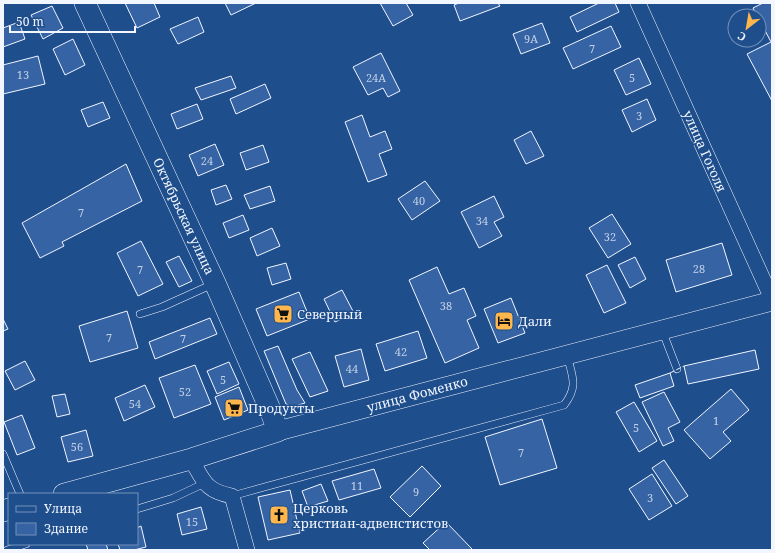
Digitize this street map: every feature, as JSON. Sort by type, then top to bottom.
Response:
[{"type":"main road","name":"Октябрьская улица","points":[[85,3],[215,283],[278,431]]},
{"type":"main road","name":"улица Фоменко","points":[[68,493],[191,459],[278,431]]},
{"type":"street","name":"улица Гоголя","points":[[638,3],[772,300]]},
{"type":"street","name":"улица Фоменко","points":[[278,431],[772,300]]},
{"type":"street","points":[[191,459],[205,483],[219,493],[232,496],[247,550]]},
{"type":"lane","points":[[140,314],[162,307],[215,283]]},
{"type":"lane","points":[[662,330],[677,369]]},
{"type":"lane","points":[[232,496],[564,405],[571,396],[574,383],[567,355]]},
{"type":"lane","points":[[3,454],[20,493]]},
{"type":"lane","points":[[138,509],[173,498],[205,483]]},
{"type":"lane","points":[[7,550],[23,545]]},
{"type":"building","points":[[125,3],[154,3],[160,17],[137,28]]},
{"type":"building","points":[[225,3],[256,3],[231,15]]},
{"type":"building","points":[[380,3],[406,3],[413,15],[393,26]]},
{"type":"building","points":[[459,3],[498,3],[500,6],[460,21],[454,5]]},
{"type":"building","points":[[599,3],[615,3],[619,12],[577,32],[570,17]]},
{"type":"building","points":[[763,3],[772,3],[772,101],[747,54],[759,48],[767,48],[767,44],[771,42],[767,34],[767,8],[753,8]]},
{"type":"building","points":[[52,6],[63,28],[43,39],[31,15]]},
{"type":"building","points":[[198,17],[204,32],[178,44],[170,29]]},
{"type":"building","points":[[19,22],[25,39],[3,47],[3,28]]},
{"type":"building","points":[[542,23],[550,43],[521,54],[513,34]]},
{"type":"building","points":[[611,26],[621,47],[573,69],[563,48]]},
{"type":"building","points":[[73,39],[85,65],[65,75],[53,49]]},
{"type":"building","points":[[381,53],[400,91],[388,97],[383,88],[368,95],[353,67]]},
{"type":"building","points":[[38,56],[45,84],[3,94],[3,65]]},
{"type":"building","points":[[639,58],[651,84],[626,95],[614,70]]},
{"type":"building","points":[[231,76],[236,88],[201,100],[195,88]]},
{"type":"building","points":[[265,84],[271,98],[236,114],[230,99]]},
{"type":"building","points":[[647,99],[656,120],[632,132],[622,110]]},
{"type":"building","points":[[103,102],[110,118],[88,127],[81,110]]},
{"type":"building","points":[[197,104],[203,119],[177,129],[171,114]]},
{"type":"building","points":[[362,115],[370,137],[385,131],[392,149],[379,154],[387,175],[368,182],[345,122]]},
{"type":"building","points":[[531,131],[544,156],[526,164],[514,140]]},
{"type":"building","points":[[215,144],[224,165],[198,176],[189,155]]},
{"type":"building","points":[[263,145],[269,162],[246,170],[240,153]]},
{"type":"building","points":[[126,164],[142,201],[62,242],[64,246],[40,258],[22,223]]},
{"type":"building","points":[[425,181],[440,201],[412,220],[398,199]]},
{"type":"building","points":[[226,185],[232,199],[216,205],[211,190]]},
{"type":"building","points":[[270,186],[275,201],[250,209],[244,195]]},
{"type":"building","points":[[494,196],[504,217],[494,222],[502,236],[479,248],[461,212]]},
{"type":"building","points":[[612,214],[631,244],[608,258],[589,228]]},
{"type":"building","points":[[243,215],[249,230],[229,238],[223,223]]},
{"type":"building","points":[[272,228],[280,246],[257,256],[250,238]]},
{"type":"building","points":[[141,241],[163,284],[138,296],[117,253]]},
{"type":"building","points":[[722,243],[732,275],[676,292],[666,260]]},
{"type":"building","points":[[179,256],[192,281],[179,287],[166,262]]},
{"type":"building","points":[[635,257],[646,279],[630,288],[618,265]]},
{"type":"building","points":[[286,263],[291,279],[272,285],[267,268]]},
{"type":"building","points":[[607,265],[626,303],[604,313],[586,275]]},
{"type":"building","points":[[437,267],[449,294],[464,288],[476,316],[467,320],[479,348],[445,363],[409,280]]},
{"type":"building","points":[[342,290],[354,313],[335,322],[324,299]]},
{"type":"building","name":"Северный","points":[[299,292],[310,319],[267,336],[256,309]]},
{"type":"building","name":"Дали","points":[[511,298],[525,333],[498,343],[484,309]]},
{"type":"building","points":[[127,311],[138,348],[90,362],[79,326]]},
{"type":"building","points":[[210,318],[217,334],[155,359],[149,342]]},
{"type":"building","points":[[3,319],[8,329],[3,331]]},
{"type":"building","points":[[418,331],[427,358],[385,371],[376,344]]},
{"type":"building","points":[[278,346],[297,390],[305,403],[292,407],[286,404],[264,351]]},
{"type":"building","points":[[361,349],[369,380],[344,387],[335,356]]},
{"type":"building","points":[[755,350],[759,369],[688,384],[684,366]]},
{"type":"building","points":[[310,352],[328,391],[310,397],[292,359]]},
{"type":"building","points":[[25,361],[35,380],[15,390],[5,371]]},
{"type":"building","points":[[229,362],[239,384],[217,394],[207,371]]},
{"type":"building","points":[[195,365],[211,404],[174,418],[159,378]]},
{"type":"building","points":[[670,373],[674,386],[640,398],[635,385]]},
{"type":"building","points":[[145,385],[155,407],[124,421],[115,398]]},
{"type":"building","points":[[239,387],[248,410],[224,420],[215,397]]},
{"type":"building","points":[[731,389],[749,410],[723,432],[731,441],[710,459],[684,430]]},
{"type":"building","points":[[664,392],[680,422],[668,428],[674,441],[663,446],[642,402]]},
{"type":"building","points":[[65,394],[70,414],[57,417],[52,396]]},
{"type":"building","points":[[634,402],[657,441],[639,452],[616,412]]},
{"type":"building","points":[[22,415],[35,448],[17,455],[4,422]]},
{"type":"building","points":[[542,419],[557,468],[500,485],[485,437]]},
{"type":"building","points":[[86,430],[93,456],[68,462],[61,437]]},
{"type":"building","points":[[664,460],[688,496],[676,504],[652,468]]},
{"type":"building","points":[[422,466],[441,486],[410,517],[390,497]]},
{"type":"building","points":[[374,469],[381,488],[339,500],[332,481]]},
{"type":"building","points":[[652,474],[672,506],[649,520],[629,489]]},
{"type":"building","points":[[321,484],[328,501],[308,507],[302,491]]},
{"type":"building","name":"Церковь христиан-адвенстистов","points":[[290,490],[300,533],[268,540],[258,497]]},
{"type":"building","points":[[201,507],[207,529],[182,535],[177,514]]},
{"type":"building","points":[[446,522],[473,550],[430,550],[423,543]]},
{"type":"building","points":[[141,526],[146,547],[134,550],[120,550],[118,545],[138,545],[138,528]]},
{"type":"building","points":[[86,545],[106,545],[108,550],[88,550]]},
{"type":"fence","points":[[670,373],[684,366]]},
{"type":"place","name":"Северный","points":[[283,314]]},
{"type":"place","name":"Дали","points":[[504,321]]},
{"type":"place","name":"Продукты","points":[[234,408]]},
{"type":"place","name":"Церковь христиан-адвенстистов","points":[[279,515]]}]
